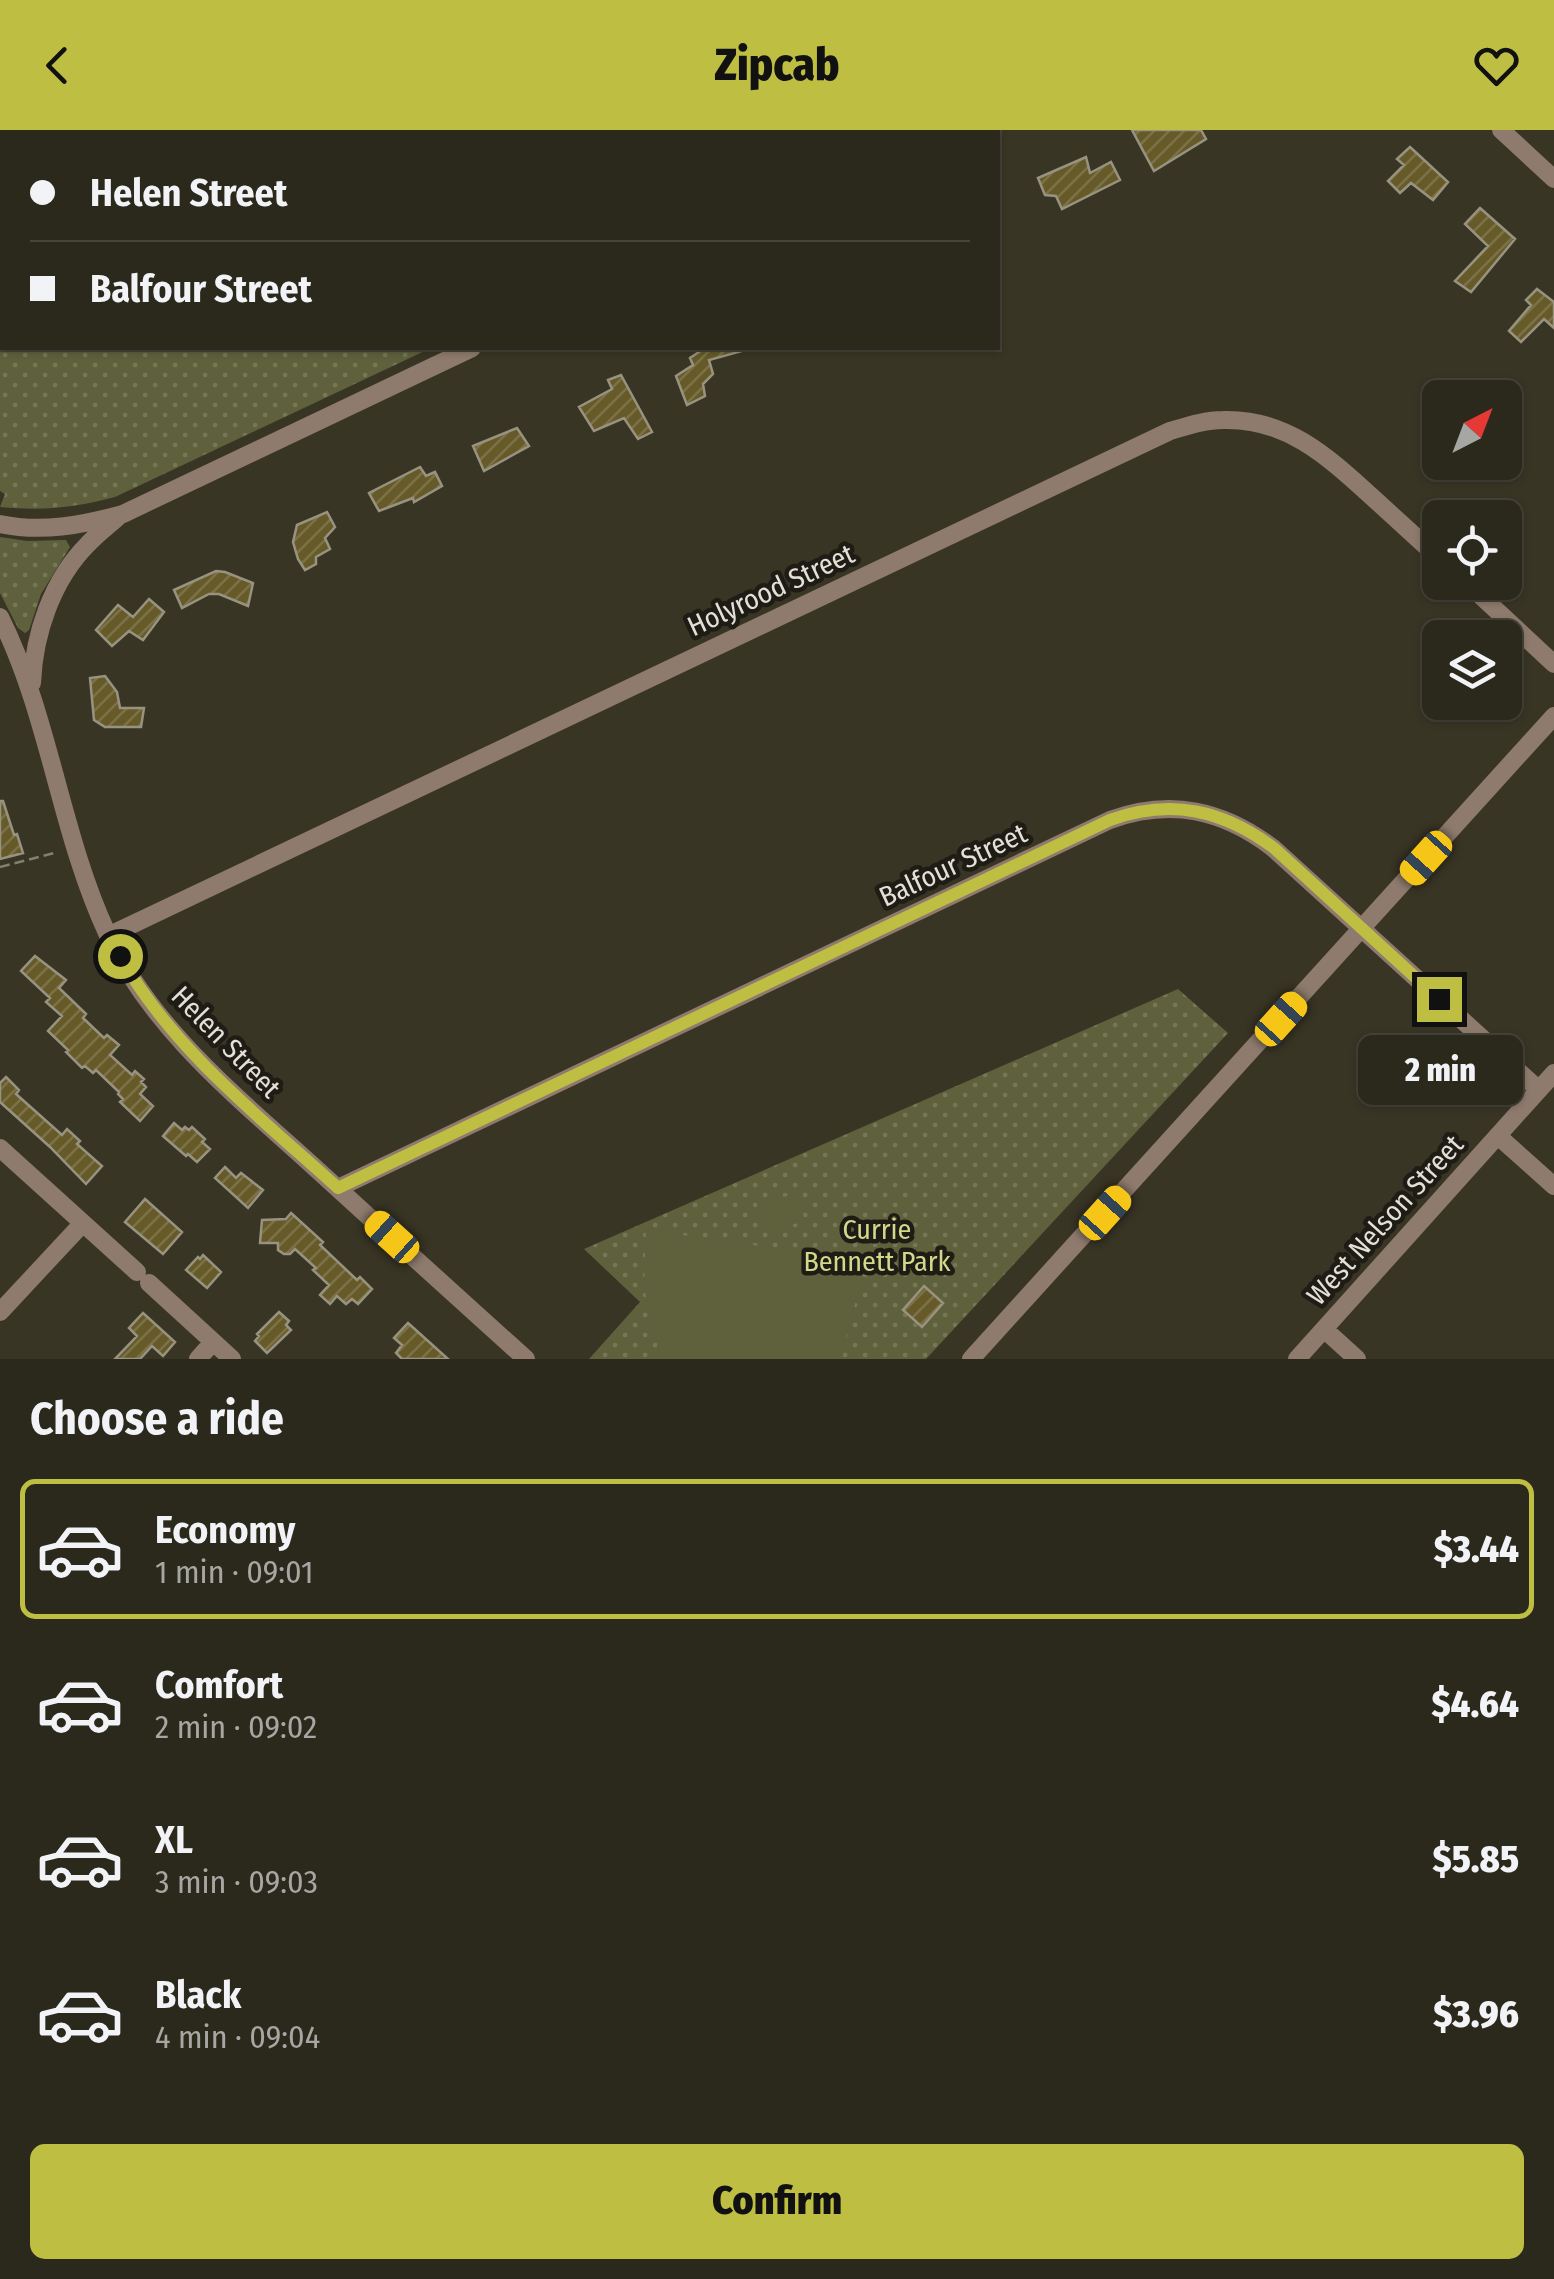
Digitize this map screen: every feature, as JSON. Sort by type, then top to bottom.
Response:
[{"type":"street","points":[[1501,130],[1554,178]]},
{"type":"street","points":[[0,524],[56,528],[122,514],[468,350]]},
{"type":"street","name":"Holyrood Street","points":[[108,936],[1170,431],[1218,420],[1256,423],[1289,434],[1328,456],[1422,542]]},
{"type":"street","points":[[31,693],[37,640],[58,585],[86,546],[122,514]]},
{"type":"street","points":[[1485,600],[1554,664]]},
{"type":"street","name":"Helen Street","points":[[0,617],[31,693],[86,884],[131,977],[190,1051],[526,1359]]},
{"type":"street","points":[[971,1359],[1554,716]]},
{"type":"street","name":"Balfour Street","points":[[338,1188],[1126,814],[1156,809],[1202,812],[1254,833],[1539,1090]]},
{"type":"street","name":"West Nelson Street","points":[[1298,1359],[1554,1073]]},
{"type":"street","points":[[1498,1136],[1554,1186]]},
{"type":"street","points":[[0,1148],[232,1359]]},
{"type":"street","points":[[0,1312],[83,1224]]},
{"type":"street","points":[[1324,1329],[1357,1359]]},
{"type":"street","points":[[198,1359],[213,1342]]},
{"type":"path","points":[[0,867],[54,852]]},
{"type":"green space","points":[[0,350],[427,350],[115,497],[30,509],[0,507],[5,494],[0,491]]},
{"type":"green space","points":[[0,537],[66,540],[70,547],[41,594],[25,633],[18,628],[0,593]]},
{"type":"green space","name":"Currie Bennett Park","points":[[1178,989],[1228,1033],[926,1359],[589,1359],[640,1302],[584,1249]]},
{"type":"green space","points":[[797,1193],[805,1221],[765,1232],[757,1205]]},
{"type":"green space","points":[[646,1230],[842,1258],[857,1266],[862,1278],[840,1359],[661,1359],[644,1288]]},
{"type":"building","points":[[1132,130],[1201,130],[1206,139],[1154,171]]},
{"type":"building","points":[[1410,147],[1448,182],[1433,200],[1411,183],[1400,193],[1388,181],[1404,165],[1397,159]]},
{"type":"building","points":[[1086,157],[1090,173],[1111,162],[1120,180],[1062,209],[1056,196],[1045,195],[1038,178]]},
{"type":"building","points":[[1480,208],[1515,239],[1471,292],[1455,281],[1488,246],[1465,224]]},
{"type":"building","points":[[1537,289],[1554,302],[1554,328],[1544,319],[1521,342],[1509,331],[1531,305],[1526,300]]},
{"type":"building","points":[[702,350],[742,351],[709,360],[713,374],[703,384],[705,396],[687,405],[676,376],[693,365],[690,358]]},
{"type":"building","points":[[621,375],[652,432],[638,439],[624,418],[594,431],[579,407],[612,389],[608,380]]},
{"type":"building","points":[[517,428],[529,446],[484,471],[473,446]]},
{"type":"building","points":[[420,467],[426,476],[435,472],[442,486],[414,502],[413,498],[379,511],[369,493]]},
{"type":"building","points":[[327,512],[335,527],[325,538],[330,549],[305,570],[293,542],[297,525]]},
{"type":"building","points":[[216,571],[253,583],[248,606],[209,594],[182,608],[174,590]]},
{"type":"building","points":[[149,599],[164,612],[143,640],[129,631],[112,646],[96,630],[118,605],[133,617]]},
{"type":"building","points":[[105,676],[117,692],[120,708],[144,708],[141,727],[105,727],[94,720],[90,678]]},
{"type":"building","points":[[0,801],[23,853],[0,859]]},
{"type":"building","points":[[35,956],[66,980],[59,988],[86,1014],[83,1018],[104,1038],[107,1035],[119,1045],[110,1055],[132,1075],[135,1071],[144,1079],[141,1082],[146,1087],[140,1094],[153,1106],[140,1121],[120,1102],[123,1099],[119,1092],[96,1070],[93,1073],[85,1066],[82,1068],[48,1031],[62,1016],[46,1002],[50,998],[21,971]]},
{"type":"building","points":[[6,1077],[19,1090],[16,1094],[62,1135],[67,1129],[80,1141],[77,1144],[102,1166],[86,1184],[0,1102],[0,1083]]},
{"type":"building","points":[[174,1123],[182,1130],[192,1127],[205,1139],[202,1142],[210,1149],[197,1162],[163,1136]]},
{"type":"building","points":[[225,1167],[236,1178],[241,1173],[263,1190],[248,1208],[215,1178]]},
{"type":"building","points":[[145,1199],[182,1232],[163,1254],[125,1222]]},
{"type":"building","points":[[291,1213],[357,1280],[360,1277],[372,1289],[358,1304],[352,1299],[346,1304],[337,1296],[330,1304],[320,1295],[329,1285],[295,1249],[284,1254],[278,1250],[278,1243],[260,1243],[262,1220],[286,1219]]},
{"type":"building","points":[[203,1255],[221,1272],[207,1288],[186,1270]]},
{"type":"building","points":[[924,1286],[943,1303],[922,1327],[903,1310]]},
{"type":"building","points":[[279,1312],[289,1321],[286,1325],[291,1330],[267,1353],[255,1341],[257,1334]]},
{"type":"building","points":[[143,1313],[175,1342],[163,1356],[152,1346],[140,1359],[115,1359],[137,1336],[129,1328]]},
{"type":"building","points":[[408,1323],[448,1359],[402,1359],[396,1353],[402,1345],[394,1338]]},
{"type":"route","points":[[120,956],[131,977],[190,1051],[338,1188],[1110,820],[1142,811],[1202,812],[1254,833],[1439,999]]}]
